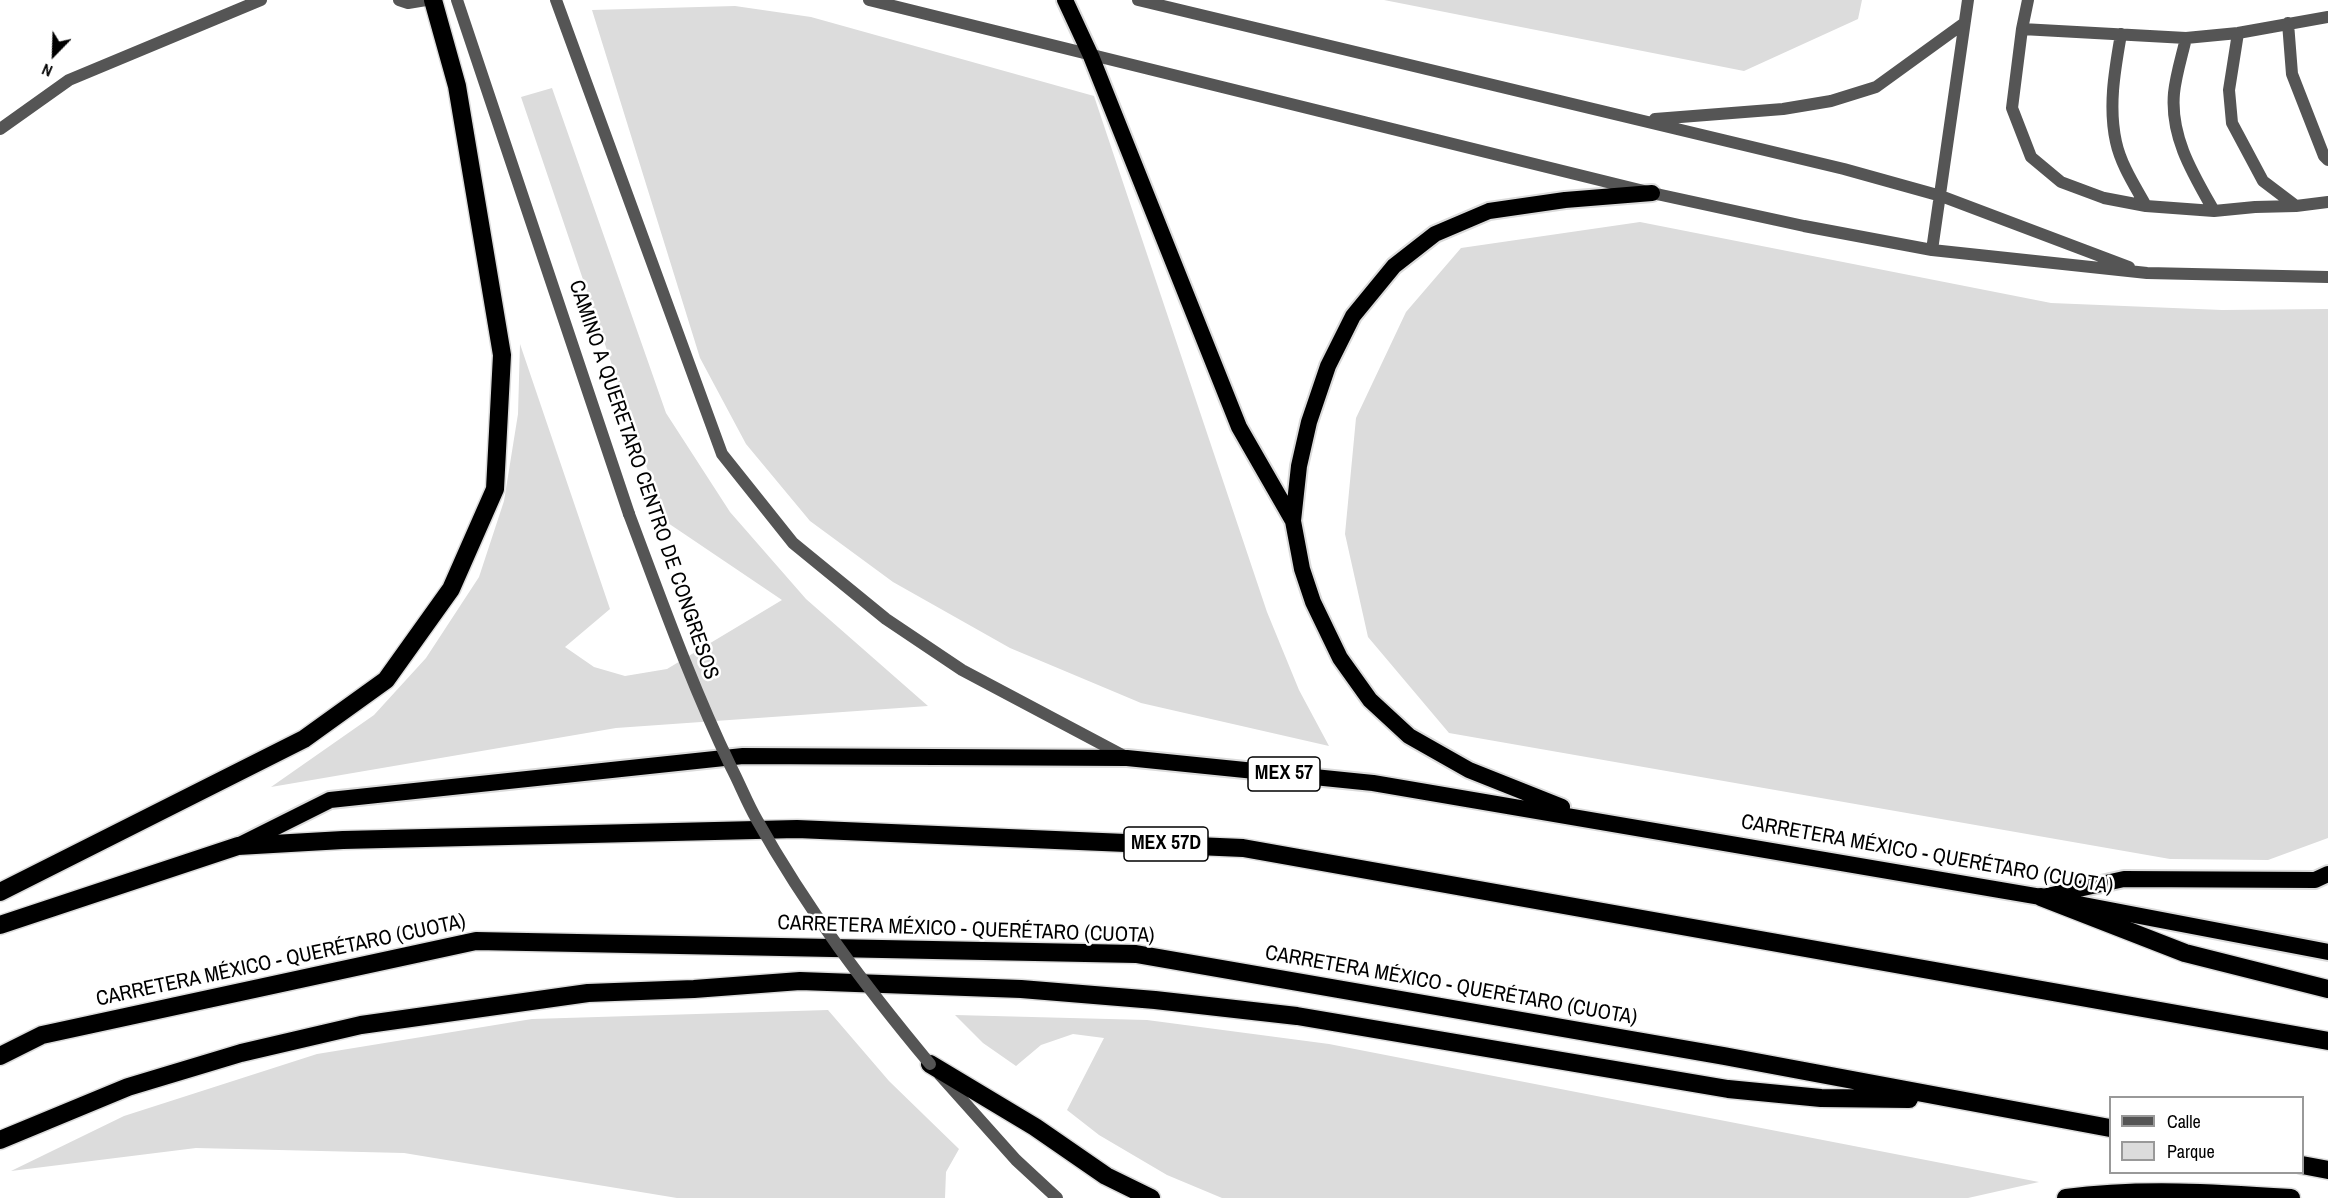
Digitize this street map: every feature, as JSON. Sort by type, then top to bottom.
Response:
[{"type":"highway","points":[[0,892],[304,739],[386,680],[451,589],[495,489],[502,355],[457,86],[433,0]]},
{"type":"highway","points":[[1065,0],[1091,56],[1239,427],[1293,521]]},
{"type":"highway","points":[[1590,819],[1469,770],[1409,736],[1370,700],[1340,658],[1313,602],[1302,569],[1293,521],[1299,466],[1308,422],[1328,366],[1353,316],[1394,266],[1435,234],[1489,211],[1565,200],[1652,193]]},
{"type":"highway","name":"CARRETERA MÉXICO - QUERÉTARO (CUOTA)","points":[[0,925],[238,846],[330,800],[743,756],[1126,758],[1373,783],[2041,897],[2328,952]]},
{"type":"highway","name":"CARRETERA MÉXICO - QUERÉTARO (CUOTA)","points":[[238,846],[343,840],[797,829],[1243,848],[2328,1041]]},
{"type":"highway","points":[[2041,897],[2124,879],[2315,880],[2328,874]]},
{"type":"highway","points":[[2041,897],[2185,953],[2328,989]]},
{"type":"highway","name":"CARRETERA MÉXICO - QUERÉTARO (CUOTA)","points":[[0,1056],[42,1035],[476,941],[1136,954],[1713,1054],[2109,1128]]},
{"type":"highway","points":[[0,1140],[128,1087],[241,1053],[361,1025],[588,993],[800,981],[1021,989],[1155,1000],[1297,1016],[1728,1089],[1821,1098],[1919,1099],[2012,1110]]},
{"type":"highway","points":[[930,1064],[1035,1128],[1106,1176],[1151,1198]]},
{"type":"highway","points":[[2304,1165],[2328,1170]]},
{"type":"highway","points":[[2066,1198],[2092,1194],[2215,1193],[2291,1198]]},
{"type":"street","points":[[0,129],[69,80],[261,0]]},
{"type":"street","points":[[399,0],[408,3],[426,0]]},
{"type":"street","name":"CAMINO A QUERETARO CENTRO DE CONGRESOS","points":[[457,0],[629,514],[681,655],[711,725],[756,819],[816,918],[883,1007],[930,1064],[1016,1160],[1057,1198]]},
{"type":"street","points":[[556,0],[722,454],[793,543],[886,619],[962,670],[1126,758]]},
{"type":"street","points":[[869,0],[1652,193],[1804,226],[1932,250],[2147,273],[2328,277]]},
{"type":"street","points":[[1138,0],[1844,169],[1941,196],[2147,273]]},
{"type":"street","points":[[1932,250],[1968,0]]},
{"type":"street","points":[[2028,0],[2012,108],[2031,157],[2061,182],[2104,198],[2146,206],[2214,211],[2328,202]]},
{"type":"street","points":[[2022,29],[2186,38],[2238,33],[2328,17]]},
{"type":"street","points":[[2288,23],[2292,74],[2305,111],[2324,156],[2328,160]]},
{"type":"street","points":[[1642,120],[1783,109],[1831,101],[1876,87],[1963,24]]},
{"type":"street","points":[[2238,33],[2229,90],[2232,123],[2263,181],[2295,206]]},
{"type":"street","points":[[2121,34],[2112,87],[2116,141],[2127,172],[2146,206]]},
{"type":"street","points":[[2186,38],[2174,93],[2176,132],[2190,169],[2214,211]]},
{"type":"green space","points":[[1384,0],[1862,0],[1858,19],[1744,71]]},
{"type":"green space","points":[[735,6],[811,17],[1094,96],[1267,612],[1299,690],[1329,746],[1141,703],[1010,648],[893,582],[810,521],[746,444],[700,358],[592,10]]},
{"type":"green space","points":[[552,88],[666,413],[730,512],[806,599],[928,706],[616,728],[271,787],[374,715],[426,658],[479,577],[504,501],[518,414],[520,344],[610,609],[565,647],[594,667],[625,676],[667,669],[782,600],[665,521],[521,97]]},
{"type":"green space","points":[[1640,222],[2051,303],[2222,310],[2328,309],[2328,838],[2268,860],[2170,859],[1449,733],[1368,637],[1345,534],[1356,418],[1406,312],[1461,248]]},
{"type":"green space","points":[[828,1010],[889,1081],[959,1149],[946,1172],[945,1198],[677,1198],[404,1153],[196,1148],[11,1171],[124,1116],[317,1054],[532,1019]]},
{"type":"green space","points":[[955,1015],[1147,1020],[1329,1044],[2039,1182],[1968,1198],[1222,1198],[1167,1175],[1099,1135],[1067,1110],[1104,1038],[1073,1034],[1041,1045],[1016,1066],[983,1043]]}]
